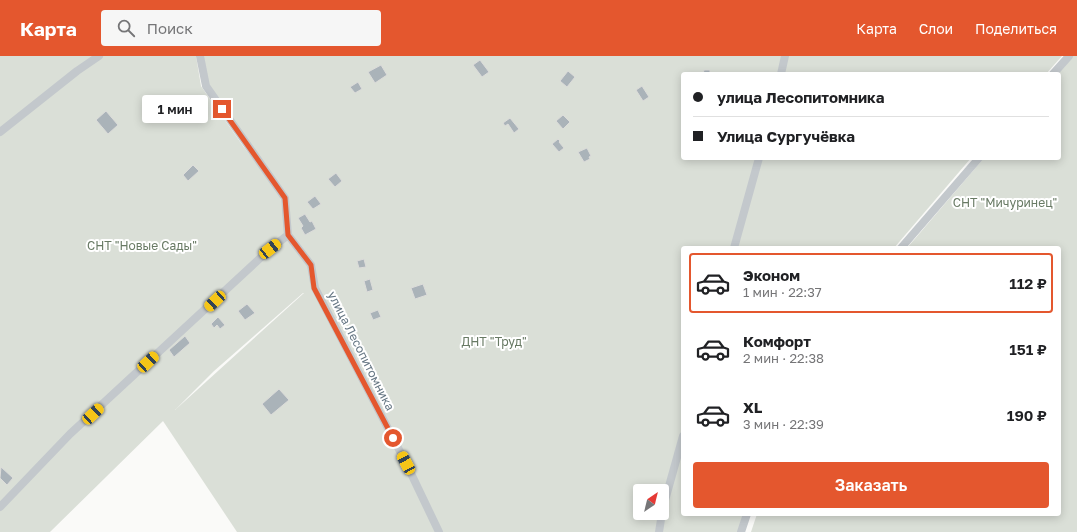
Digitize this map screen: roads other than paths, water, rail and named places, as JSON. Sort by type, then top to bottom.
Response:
[{"type":"street","points":[[0,132],[98,56]]},
{"type":"street","points":[[0,507],[70,434],[270,249],[288,235],[285,198],[206,86],[200,56]]},
{"type":"street","points":[[782,72],[786,56]]},
{"type":"street","points":[[1055,72],[1069,56]]},
{"type":"street","points":[[735,246],[758,160]]},
{"type":"street","points":[[904,246],[977,160]]},
{"type":"street","name":"улица Лесопитомника","points":[[288,235],[311,265],[314,288],[406,463],[439,532]]},
{"type":"street","points":[[669,487],[681,443]]},
{"type":"street","points":[[741,532],[746,516]]},
{"type":"street","points":[[659,532],[661,520]]},
{"type":"park label","name":"СНТ \"Мичуринец\"","points":[[1005,203]]},
{"type":"park label","name":"СНТ \"Новые Сады\"","points":[[142,246]]},
{"type":"park label","name":"ДНТ \"Труд\"","points":[[494,342]]}]
